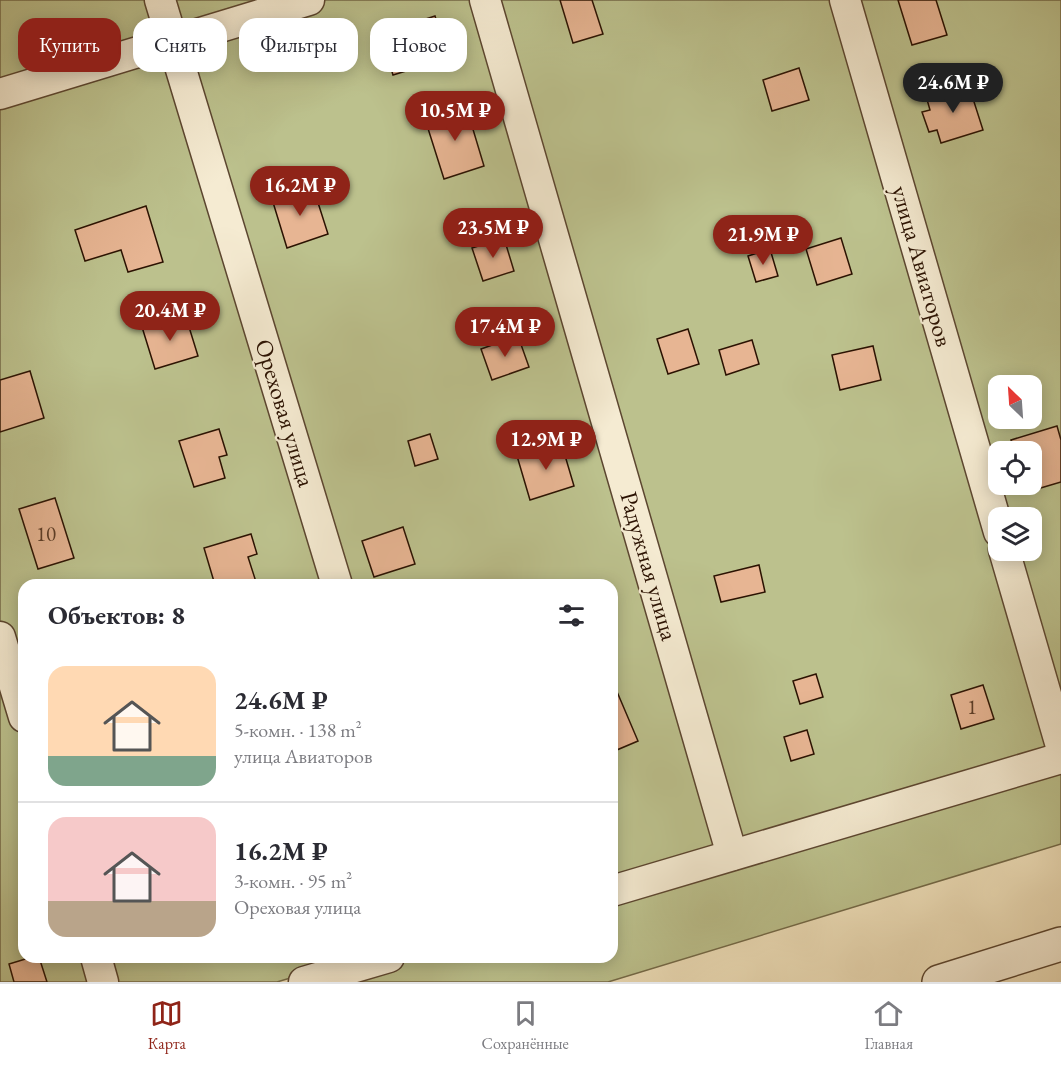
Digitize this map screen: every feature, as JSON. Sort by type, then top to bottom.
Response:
[{"type":"street","name":"Ореховая улица","points":[[160,0],[166,18]]},
{"type":"street","points":[[227,25],[309,0]]},
{"type":"street","name":"Радужная улица","points":[[485,0],[732,855]]},
{"type":"street","name":"улица Авиаторов","points":[[845,0],[992,507]]},
{"type":"street","points":[[0,94],[133,54]]},
{"type":"street","name":"Ореховая улица","points":[[182,72],[336,579]]},
{"type":"street","points":[[1007,561],[1061,746]]},
{"type":"street","points":[[0,637],[18,697]]},
{"type":"street","points":[[618,889],[1061,758]]},
{"type":"street","points":[[939,982],[1061,944]]},
{"type":"street","points":[[98,963],[103,982]]},
{"type":"street","points":[[304,982],[369,963]]},
{"type":"green space","points":[[0,0],[1061,0],[1061,746],[618,879],[618,579],[18,579],[18,963],[340,963],[277,982],[0,982]]},
{"type":"green space","points":[[1061,760],[1061,844],[608,982],[324,982],[387,963],[618,963],[618,893]]},
{"type":"building","points":[[560,0],[592,0],[603,34],[573,43]]},
{"type":"building","points":[[898,0],[936,0],[947,35],[912,45]]},
{"type":"building","points":[[799,68],[809,100],[772,111],[763,80]]},
{"type":"building","points":[[968,83],[983,130],[941,143],[937,130],[929,132],[922,112],[930,110],[926,96]]},
{"type":"building","points":[[466,106],[484,166],[444,179],[425,119]]},
{"type":"building","points":[[313,187],[328,234],[287,248],[272,199]]},
{"type":"building","points":[[146,206],[163,262],[128,272],[121,250],[85,261],[75,230]]},
{"type":"building","points":[[504,238],[514,271],[483,281],[472,248]]},
{"type":"building","points":[[841,238],[852,274],[817,285],[806,249]]},
{"type":"building","points":[[770,249],[778,276],[756,282],[748,256]]},
{"type":"building","points":[[185,314],[198,356],[155,369],[142,327]]},
{"type":"building","points":[[688,329],[699,364],[668,374],[657,339]]},
{"type":"building","points":[[518,336],[529,367],[492,380],[481,349]]},
{"type":"building","points":[[752,340],[759,364],[726,375],[719,350]]},
{"type":"building","points":[[873,346],[881,380],[840,390],[832,355]]},
{"type":"building","points":[[30,371],[44,418],[0,432],[0,380]]},
{"type":"building","points":[[1057,426],[1061,440],[1061,482],[1042,488],[1042,441],[1011,440]]},
{"type":"building","points":[[219,429],[227,455],[219,457],[225,478],[194,487],[179,441]]},
{"type":"building","points":[[430,434],[438,459],[415,466],[408,441]]},
{"type":"building","points":[[561,442],[574,486],[530,500],[517,456]]},
{"type":"building","points":[[55,498],[74,558],[38,569],[19,509]]},
{"type":"building","points":[[403,527],[415,564],[374,577],[362,541]]},
{"type":"building","points":[[251,534],[257,554],[248,557],[255,579],[213,579],[204,548]]},
{"type":"building","points":[[759,565],[765,592],[721,602],[714,576]]},
{"type":"building","points":[[816,674],[823,697],[800,704],[793,681]]},
{"type":"building","points":[[983,685],[994,719],[961,729],[951,695]]},
{"type":"building","points":[[618,694],[638,741],[618,749]]},
{"type":"building","points":[[807,730],[814,754],[791,761],[784,737]]},
{"type":"building","points":[[18,961],[41,963],[47,982],[14,982],[9,964]]}]
